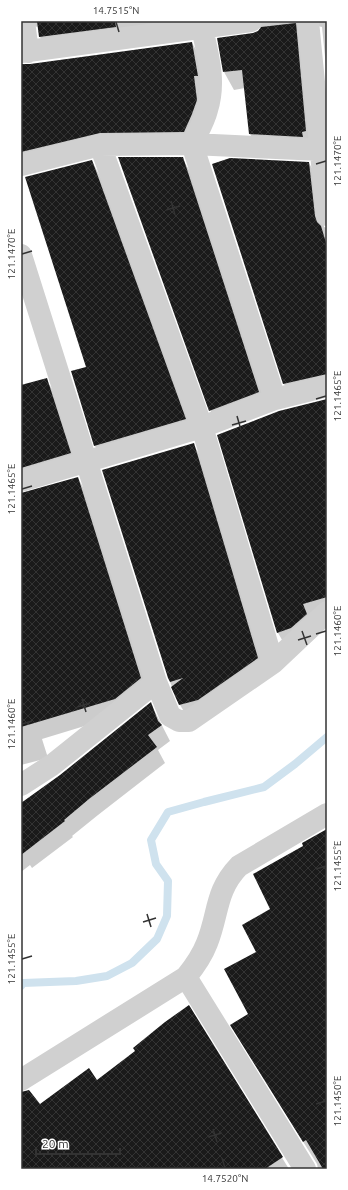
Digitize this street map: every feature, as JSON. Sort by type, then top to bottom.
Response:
[{"type":"street","points":[[24,21],[25,52],[134,29],[202,28],[251,21]]},
{"type":"street","points":[[308,21],[327,215]]},
{"type":"street","points":[[202,28],[211,69],[211,90],[207,111],[192,144],[275,400]]},
{"type":"street","points":[[21,165],[100,145],[192,144],[320,150]]},
{"type":"street","points":[[100,145],[202,427],[273,663]]},
{"type":"street","points":[[21,254],[156,682],[170,716],[179,721],[190,722],[273,663],[327,612]]},
{"type":"street","points":[[21,481],[202,427],[275,400],[327,386]]},
{"type":"street","points":[[21,785],[52,765],[156,682]]},
{"type":"street","points":[[21,1080],[186,977],[198,964],[208,942],[220,896],[230,876],[239,866],[327,814]]},
{"type":"street","points":[[186,977],[298,1166]]},
{"type":"building","points":[[37,21],[115,21],[116,27],[39,37]]},
{"type":"building","points":[[296,23],[306,131],[302,132],[303,137],[249,134],[242,70],[223,72],[217,38],[253,33],[258,31],[261,27]]},
{"type":"building","points":[[192,42],[198,76],[194,76],[197,100],[184,132],[100,133],[21,152],[21,64]]},
{"type":"building","points":[[118,157],[183,157],[259,392],[209,411]]},
{"type":"building","points":[[230,158],[309,162],[315,216],[317,222],[321,226],[327,246],[327,374],[283,384],[212,164]]},
{"type":"building","points":[[92,160],[186,419],[94,446],[71,371],[86,367],[25,177]]},
{"type":"building","points":[[47,378],[71,453],[21,468],[21,385]]},
{"type":"building","points":[[327,399],[327,597],[303,604],[307,614],[291,628],[277,633],[217,435],[279,411]]},
{"type":"building","points":[[194,443],[258,658],[198,700],[179,705],[171,687],[183,678],[170,682],[168,678],[102,470]]},
{"type":"building","points":[[78,477],[141,678],[115,699],[21,727],[21,493]]},
{"type":"building","points":[[151,702],[158,721],[162,725],[148,735],[157,747],[89,799],[64,820],[65,821],[21,855],[21,803],[60,775]]},
{"type":"building","points":[[327,829],[327,1169],[323,1169],[306,1140],[303,1142],[230,1025],[248,1014],[224,969],[256,952],[242,925],[270,909],[253,874],[303,846],[302,843]]},
{"type":"building","points":[[189,1005],[283,1157],[265,1169],[21,1169],[21,1092],[29,1090],[40,1104],[89,1068],[97,1080],[135,1051],[133,1048]]},
{"type":"waterway","points":[[21,986],[23,983],[76,981],[107,976],[132,963],[157,939],[167,916],[168,881],[156,864],[151,840],[168,812],[264,787],[295,764],[327,737]]}]
